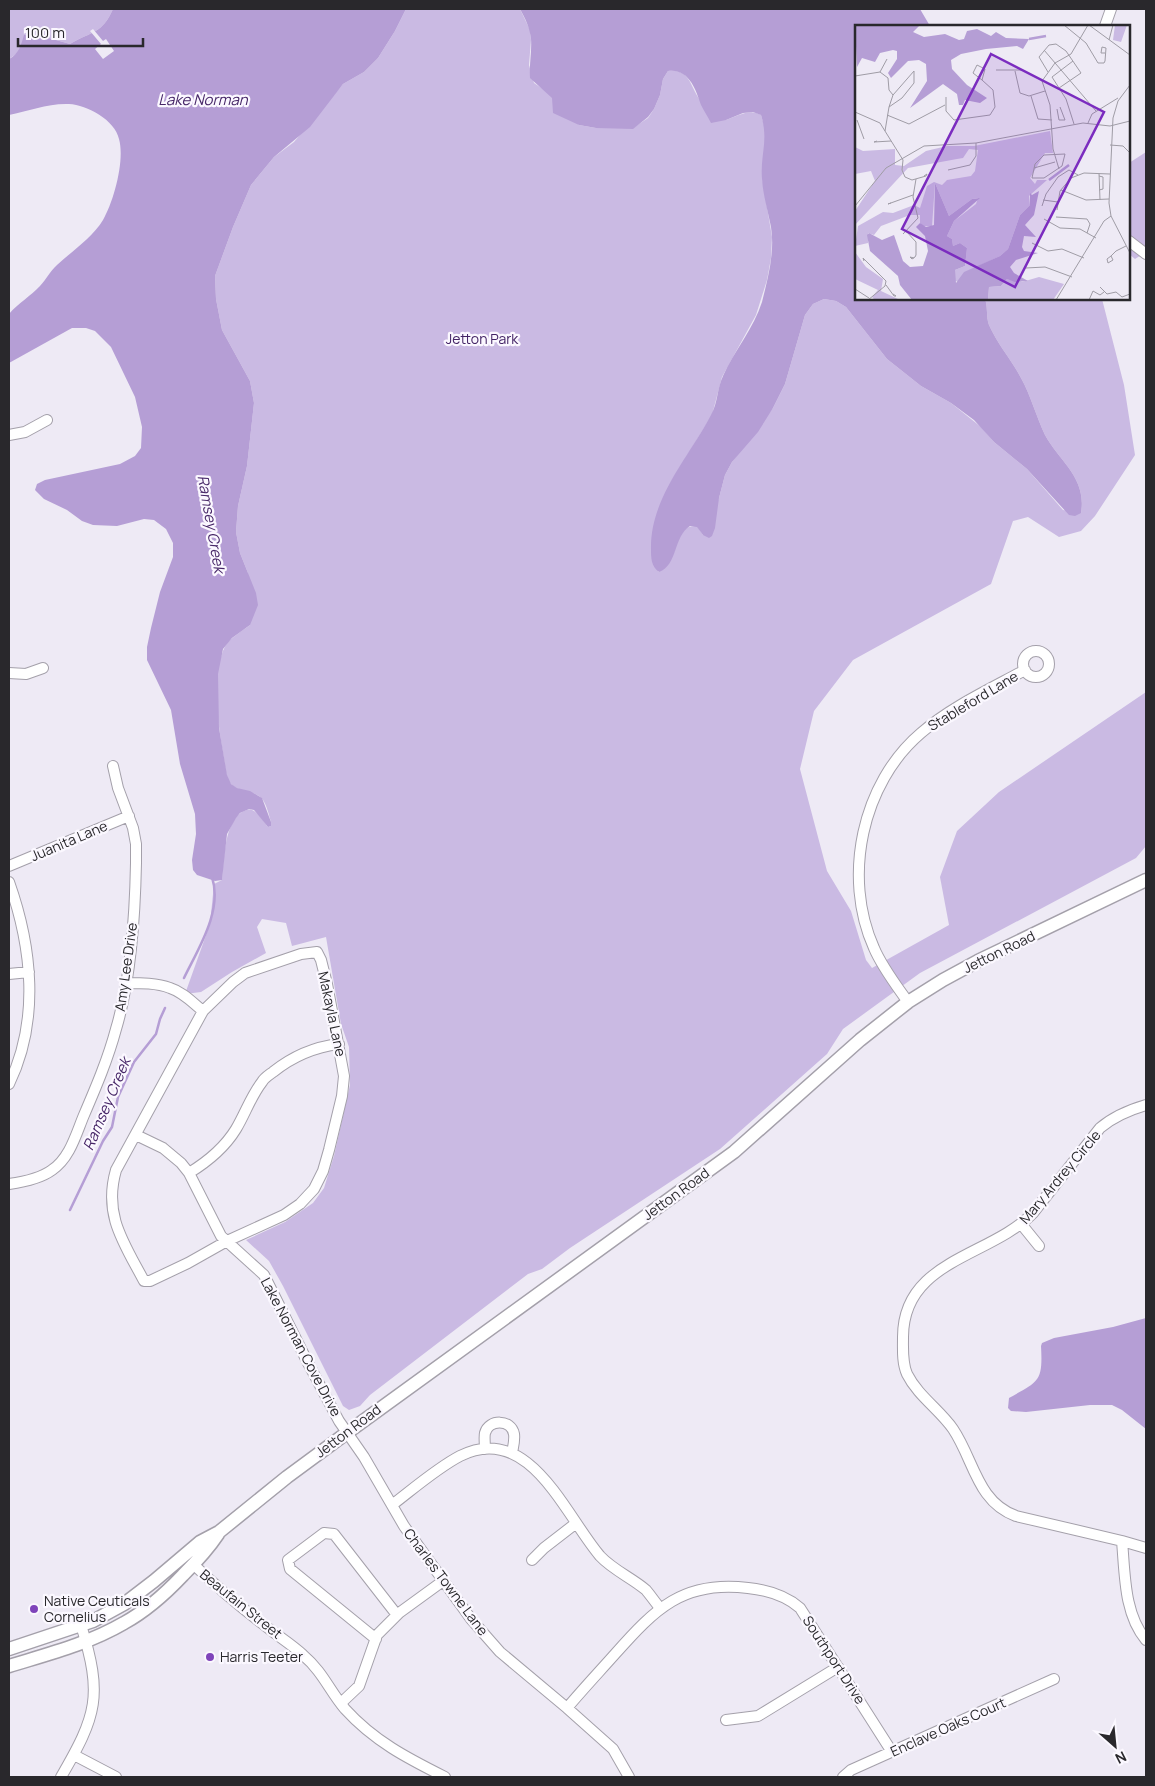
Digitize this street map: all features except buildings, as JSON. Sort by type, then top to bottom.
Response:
[{"type":"street","points":[[1105,25],[1111,9]]},
{"type":"street","points":[[1130,242],[1146,254]]},
{"type":"street","points":[[9,435],[25,432],[47,420]]},
{"type":"street","points":[[9,673],[26,674],[43,668]]},
{"type":"street","name":"Stableford Lane","points":[[908,1002],[874,949],[863,915],[859,868],[861,842],[873,799],[888,772],[920,734],[974,698],[1024,670]]},
{"type":"street","name":"Amy Lee Drive","points":[[9,1184],[41,1176],[62,1162],[71,1148],[105,1064],[116,1029],[127,983],[136,863],[135,836],[118,788],[113,766]]},
{"type":"street","name":"Juanita Lane","points":[[9,866],[128,816]]},
{"type":"street","name":"Jetton Road","points":[[9,1649],[81,1626],[124,1604],[154,1582],[200,1542],[219,1532],[287,1477],[734,1152],[860,1040],[908,1002],[978,961],[1146,880]]},
{"type":"street","points":[[9,882],[21,920],[29,972],[26,1024],[15,1070],[9,1084]]},
{"type":"street","name":"Makayla Lane","points":[[317,952],[327,984],[339,1044],[344,1076],[342,1096],[323,1171],[314,1189],[300,1204],[284,1215],[227,1240],[188,1263],[144,1281],[116,1224],[111,1198],[112,1184],[116,1170],[203,1011],[226,988],[245,973],[301,954],[317,952]]},
{"type":"street","points":[[9,974],[29,972]]},
{"type":"street","points":[[127,983],[141,983],[171,988],[203,1011]]},
{"type":"street","points":[[189,1173],[210,1158],[236,1130],[262,1080],[283,1064],[302,1053],[321,1046],[339,1044]]},
{"type":"street","name":"Mary Ardrey Circle","points":[[1146,1105],[1121,1114],[1100,1128],[1022,1225],[940,1269],[917,1291],[911,1300],[904,1321],[903,1355],[906,1373],[953,1428],[962,1442],[984,1492],[1000,1508],[1006,1512],[1031,1520],[1146,1548]]},
{"type":"street","name":"Lake Norman Cove Drive","points":[[136,1135],[174,1155],[189,1173],[221,1236],[264,1275],[312,1371],[339,1421],[348,1432]]},
{"type":"street","points":[[1022,1225],[1039,1246]]},
{"type":"street","points":[[485,1448],[485,1433],[488,1427],[493,1423],[504,1423],[509,1425],[514,1435],[512,1453]]},
{"type":"street","name":"Charles Towne Lane","points":[[348,1432],[413,1540],[471,1619],[500,1652],[613,1749],[629,1777]]},
{"type":"street","points":[[392,1505],[458,1457],[485,1448],[512,1453],[529,1463],[542,1475],[601,1557],[645,1590],[660,1608]]},
{"type":"street","points":[[532,1560],[544,1548],[576,1524]]},
{"type":"street","name":"Jetton Road","points":[[9,1666],[86,1641],[125,1623],[158,1600],[207,1550],[219,1532]]},
{"type":"street","points":[[376,1639],[290,1569],[288,1560],[324,1533],[334,1534],[397,1616]]},
{"type":"street","points":[[1122,1541],[1130,1606],[1134,1621],[1146,1640]]},
{"type":"street","name":"Beaufain Street","points":[[194,1564],[217,1587],[317,1668],[341,1703],[365,1730],[393,1750],[445,1777]]},
{"type":"street","points":[[341,1703],[359,1686],[377,1635],[397,1616],[443,1581]]},
{"type":"street","name":"Southport Drive","points":[[566,1708],[639,1628],[660,1608],[688,1593],[714,1587],[737,1586],[773,1593],[789,1600],[800,1608],[892,1752]]},
{"type":"street","points":[[61,1777],[90,1723],[95,1696],[93,1669],[81,1626]]},
{"type":"street","points":[[726,1720],[758,1716],[838,1667]]},
{"type":"street","name":"Enclave Oaks Court","points":[[843,1777],[851,1770],[1054,1679]]},
{"type":"street","points":[[74,1755],[116,1777]]},
{"type":"green space","points":[[9,9],[113,9],[100,28],[70,44],[42,36],[9,59]]},
{"type":"green space","name":"Jetton Park","points":[[406,9],[520,9],[530,30],[529,65],[534,83],[546,91],[579,125],[596,128],[633,128],[648,118],[654,109],[660,95],[663,79],[668,71],[676,71],[686,76],[701,101],[709,109],[726,120],[748,112],[761,115],[766,141],[762,177],[772,237],[767,280],[756,315],[722,377],[712,415],[672,480],[661,505],[658,572],[670,561],[683,531],[689,527],[697,526],[703,535],[719,498],[725,475],[732,462],[773,408],[785,384],[805,315],[813,304],[824,299],[836,301],[846,307],[887,359],[921,386],[951,403],[981,427],[994,442],[1027,469],[1063,510],[1081,513],[1082,501],[1076,480],[1045,435],[1025,385],[989,325],[985,300],[1102,300],[1124,385],[1135,455],[1095,516],[1081,531],[1059,537],[1028,517],[1013,521],[991,584],[853,660],[814,711],[800,769],[827,871],[851,911],[866,960],[872,968],[949,925],[940,877],[957,831],[999,792],[1146,692],[1146,846],[1136,858],[920,973],[843,1029],[827,1054],[720,1149],[570,1248],[542,1269],[528,1274],[370,1395],[360,1406],[349,1410],[343,1406],[269,1261],[246,1240],[285,1222],[313,1203],[324,1188],[334,1156],[350,1085],[349,1047],[341,1024],[326,937],[292,946],[286,923],[262,919],[257,927],[266,953],[201,992],[185,994],[210,924],[214,884],[222,880],[226,842],[232,823],[244,811],[252,810],[261,817],[268,827],[271,826],[268,811],[263,800],[256,794],[233,786],[228,780],[218,715],[216,688],[219,663],[223,651],[231,639],[250,625],[248,573],[240,553],[236,532],[238,506],[247,466],[254,403],[250,381],[222,330],[216,299],[215,276],[251,185],[274,157],[294,142],[343,84],[364,72],[378,58]]},
{"type":"green space","points":[[1146,152],[1146,252],[1135,259],[1130,255],[1130,162]]},
{"type":"water","name":"Lake Norman","points":[[113,9],[406,9],[378,58],[364,72],[343,84],[310,127],[274,157],[251,185],[215,276],[216,299],[222,330],[250,381],[254,403],[247,466],[238,506],[236,532],[240,553],[256,593],[258,605],[250,625],[232,638],[223,649],[218,674],[219,728],[227,775],[231,784],[262,798],[271,826],[268,827],[254,810],[249,809],[240,813],[227,834],[222,880],[215,881],[197,875],[193,870],[192,860],[196,834],[195,814],[180,764],[171,710],[147,660],[147,647],[160,592],[173,557],[173,543],[166,529],[154,520],[144,519],[117,526],[93,525],[82,521],[67,510],[44,499],[35,490],[37,484],[45,480],[120,464],[135,456],[141,448],[142,427],[135,397],[111,347],[95,331],[86,328],[72,328],[9,363],[9,314],[36,290],[55,267],[98,227],[107,212],[114,192],[121,158],[119,139],[112,126],[99,115],[84,107],[69,104],[54,105],[9,115],[9,59],[21,46],[24,35],[42,36],[70,44],[100,28]]},
{"type":"water","points":[[520,9],[920,9],[929,25],[855,25],[855,300],[985,300],[989,325],[1025,385],[1045,435],[1076,480],[1082,501],[1081,513],[1075,516],[1069,515],[1027,469],[994,442],[974,420],[951,403],[921,386],[887,359],[846,307],[836,301],[824,299],[813,304],[805,315],[785,384],[773,408],[758,432],[732,462],[725,475],[712,536],[709,538],[703,535],[697,527],[690,526],[681,537],[669,563],[659,572],[656,570],[652,562],[651,549],[652,530],[657,512],[672,479],[713,410],[721,381],[754,321],[762,302],[770,265],[772,236],[763,191],[764,132],[761,115],[753,112],[743,113],[726,120],[711,123],[694,87],[686,76],[675,71],[668,71],[663,79],[660,95],[654,109],[648,117],[633,129],[596,128],[579,125],[553,113],[552,98],[530,78],[531,44],[527,23]]},
{"type":"water","points":[[1146,1318],[1146,1429],[1122,1410],[1112,1405],[1090,1405],[1026,1412],[1011,1411],[1008,1408],[1009,1398],[1033,1384],[1040,1374],[1042,1343],[1054,1338],[1113,1327]]},
{"type":"pier","points":[[93,29],[103,41],[106,39],[114,51],[103,59],[95,49],[101,44],[90,31]]},
{"type":"waterway","name":"Ramsey Creek","points":[[184,978],[202,942],[212,916],[215,890],[212,877]]},
{"type":"waterway","name":"Ramsey Creek","points":[[70,1210],[103,1141],[112,1127],[118,1097],[134,1062],[156,1034],[165,1008]]},
{"type":"place","name":"Native Ceuticals Cornelius","points":[[34,1609]]},
{"type":"place","name":"Harris Teeter","points":[[210,1657]]}]
